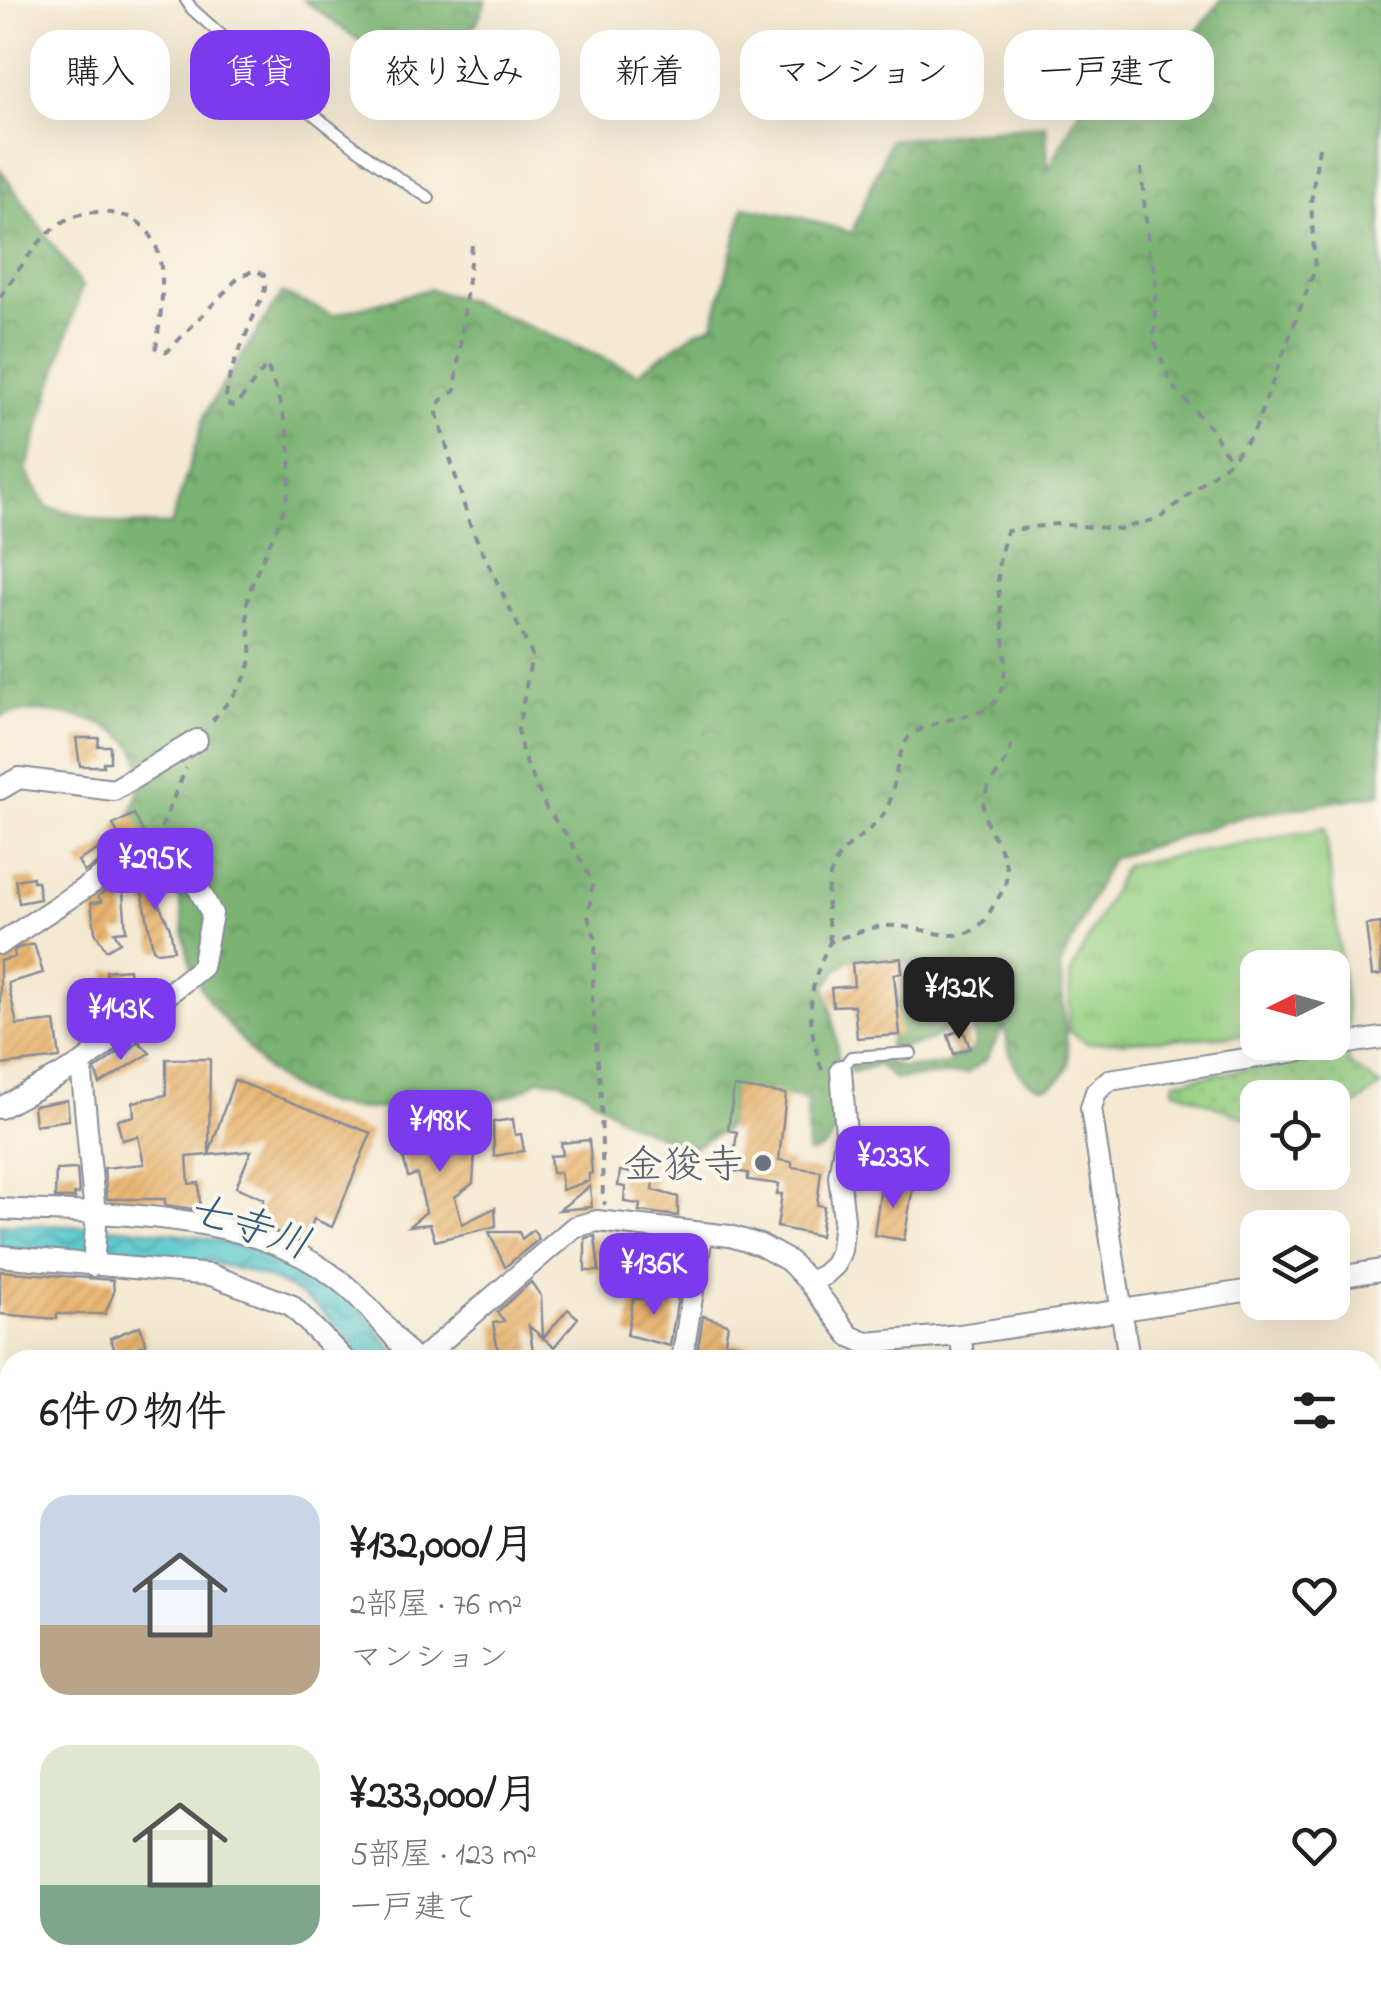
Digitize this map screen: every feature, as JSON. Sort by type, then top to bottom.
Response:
[{"type":"street","points":[[0,789],[18,778],[114,790],[196,740]]},
{"type":"street","points":[[0,944],[136,854],[154,847],[182,857],[212,914],[202,967],[81,1064],[0,1108]]},
{"type":"street","points":[[1127,1350],[1091,1108],[1096,1092],[1110,1080],[1381,1038]]},
{"type":"street","points":[[81,1064],[96,1220],[93,1263]]},
{"type":"street","points":[[809,1282],[824,1276],[835,1265],[841,1250],[844,1219],[839,1176],[846,1134],[841,1078]]},
{"type":"street","points":[[0,1209],[96,1220],[204,1224],[287,1248],[352,1290],[408,1350]]},
{"type":"street","points":[[429,1350],[574,1227],[597,1221],[631,1228],[730,1236],[760,1245],[789,1262],[850,1336],[866,1343],[960,1335],[1240,1292]]},
{"type":"street","points":[[684,1350],[702,1235]]},
{"type":"street","points":[[0,1256],[211,1275],[292,1305],[336,1350]]},
{"type":"street","points":[[1350,1275],[1381,1270]]},
{"type":"street","points":[[960,1335],[962,1350]]},
{"type":"lane","points":[[186,0],[264,74],[378,166],[429,198]]},
{"type":"lane","points":[[841,1078],[851,1057],[911,1053]]},
{"type":"path","points":[[841,1078],[822,1070],[809,1004],[816,970],[830,942],[831,871],[846,849],[886,812],[898,774],[901,747],[912,734],[988,710],[994,704],[1005,668],[997,582],[1007,531],[1056,524],[1120,530],[1160,518],[1231,460],[1253,434],[1315,269],[1311,202],[1320,140]]},
{"type":"path","points":[[1140,168],[1149,252],[1156,273],[1154,340],[1172,385],[1211,429],[1231,460]]},
{"type":"path","points":[[0,297],[42,240],[70,218],[100,211],[125,215],[149,233],[160,256],[164,299],[156,348],[167,352],[239,277],[255,270],[264,275],[265,288],[230,373],[225,402],[235,406],[267,365],[284,412],[289,445],[286,501],[248,596],[245,620],[252,643],[252,665],[243,685],[196,740],[154,847]]},
{"type":"path","points":[[472,245],[455,391],[440,401],[436,414],[470,525],[532,655],[518,729],[522,753],[547,810],[570,838],[593,883],[588,916],[596,940],[592,998],[601,1096],[603,1202],[631,1228]]},
{"type":"path","points":[[830,942],[894,925],[960,936],[981,928],[1006,880],[1004,856],[983,808],[988,787],[1010,755],[1011,744]]},
{"type":"green space","points":[[303,0],[486,0],[477,22],[469,30],[350,30],[350,34]]},
{"type":"green space","points":[[1221,0],[1381,0],[1381,794],[1245,816],[1110,859],[1060,967],[1069,1064],[1060,1079],[1048,1086],[1034,1085],[1020,1073],[1011,1057],[1004,1026],[986,1060],[967,1073],[894,1079],[878,1065],[852,1072],[849,1068],[854,1061],[878,1058],[902,1068],[948,1064],[951,1058],[972,1051],[979,1019],[976,1006],[932,1000],[930,1006],[917,1014],[923,1022],[930,1022],[931,1016],[940,1014],[946,1020],[946,1028],[927,1042],[892,1050],[888,1045],[893,1033],[887,1003],[903,999],[903,982],[930,974],[963,979],[987,977],[996,981],[984,973],[941,971],[882,957],[849,959],[826,986],[838,1062],[837,1122],[829,1143],[808,1154],[807,1099],[734,1088],[729,1122],[723,1132],[684,1151],[677,1143],[627,1122],[583,1091],[561,1081],[539,1079],[510,1096],[483,1101],[357,1108],[337,1106],[298,1092],[261,1064],[215,1009],[197,980],[186,947],[177,886],[169,862],[133,850],[125,835],[141,772],[136,751],[127,739],[112,729],[74,716],[32,712],[0,717],[0,169],[82,287],[26,471],[47,507],[117,524],[171,525],[206,412],[282,293],[333,315],[429,289],[469,301],[638,373],[695,332],[713,325],[744,207],[852,233],[890,140],[1046,125],[1048,170],[1074,120],[1214,120],[1214,30],[1198,30]]},
{"type":"green space","points":[[1325,828],[1339,950],[1240,950],[1240,1036],[1087,1043],[1069,1031],[1070,975],[1125,865]]},
{"type":"green space","points":[[1304,1060],[1349,1060],[1350,1065],[1381,1086],[1350,1109],[1350,1080],[1240,1080],[1240,1116],[1174,1089],[1175,1081]]},
{"type":"water","points":[[0,1224],[133,1229],[220,1241],[263,1252],[303,1269],[341,1292],[394,1350],[354,1350],[310,1302],[281,1284],[250,1272],[182,1261],[0,1251]]},
{"type":"building","points":[[76,738],[99,738],[98,746],[110,746],[110,762],[103,762],[103,766],[80,766]]},
{"type":"building","points":[[134,814],[144,834],[84,872],[78,861],[120,837],[113,825]]},
{"type":"building","points":[[149,864],[157,884],[151,887],[170,928],[174,950],[153,949],[138,869]]},
{"type":"building","points":[[33,877],[40,899],[19,903],[15,880]]},
{"type":"building","points":[[122,880],[126,931],[114,932],[120,942],[106,950],[95,932],[91,903],[102,902],[98,896]]},
{"type":"building","points":[[1381,923],[1381,975],[1372,976],[1366,925]]},
{"type":"building","points":[[34,944],[43,973],[8,983],[17,1025],[55,1021],[60,1058],[0,1065],[0,961],[15,957],[18,948]]},
{"type":"building","points":[[901,958],[902,973],[894,974],[900,1035],[857,1038],[854,1005],[833,1006],[831,988],[854,986],[852,963]]},
{"type":"building","points":[[129,969],[130,981],[150,981],[150,991],[123,1013],[110,1014],[106,971]]},
{"type":"building","points":[[963,1029],[970,1048],[954,1054],[948,1035]]},
{"type":"building","points":[[138,1041],[150,1053],[100,1084],[95,1070],[118,1052],[122,1059]]},
{"type":"building","points":[[166,1059],[210,1059],[209,1154],[234,1080],[371,1133],[332,1227],[314,1219],[304,1243],[254,1223],[264,1199],[236,1187],[251,1151],[187,1157],[189,1184],[199,1183],[200,1210],[165,1205],[165,1199],[107,1199],[104,1168],[144,1164],[138,1136],[122,1140],[117,1120],[134,1116],[133,1102],[166,1095]]},
{"type":"building","points":[[734,1087],[786,1094],[779,1160],[792,1162],[792,1167],[821,1171],[817,1205],[824,1206],[820,1236],[777,1227],[782,1194],[777,1194],[779,1184],[748,1180],[748,1173],[732,1171],[737,1132],[728,1130]]},
{"type":"building","points":[[67,1100],[69,1120],[35,1125],[33,1106]]},
{"type":"building","points":[[433,1105],[441,1139],[461,1141],[475,1153],[473,1183],[455,1197],[462,1224],[495,1208],[496,1226],[435,1241],[430,1224],[409,1226],[426,1212],[417,1174],[408,1177],[400,1144],[409,1146],[401,1112]]},
{"type":"building","points":[[513,1119],[515,1135],[521,1134],[524,1151],[494,1156],[493,1122]]},
{"type":"building","points":[[589,1140],[589,1181],[562,1190],[560,1172],[552,1173],[550,1156],[563,1155],[561,1143]]},
{"type":"building","points":[[77,1169],[79,1194],[74,1194],[75,1198],[55,1198],[56,1170]]},
{"type":"building","points":[[638,1170],[655,1172],[653,1190],[678,1197],[678,1216],[639,1211],[640,1204],[624,1202],[625,1187],[618,1186],[620,1171],[638,1174]]},
{"type":"building","points":[[886,1181],[913,1186],[904,1240],[874,1235],[881,1186],[885,1187]]},
{"type":"building","points":[[590,1186],[592,1207],[559,1210]]},
{"type":"building","points":[[533,1230],[539,1239],[505,1267],[489,1232],[519,1232],[522,1239]]},
{"type":"building","points":[[595,1236],[599,1271],[585,1271],[585,1238]]},
{"type":"building","points":[[0,1271],[113,1280],[114,1292],[105,1314],[57,1314],[57,1319],[0,1314]]},
{"type":"building","points":[[531,1282],[541,1296],[543,1338],[529,1326],[533,1350],[498,1350],[493,1323],[504,1321],[497,1312]]},
{"type":"building","points":[[665,1289],[679,1291],[670,1346],[627,1335],[633,1299],[663,1300]]},
{"type":"building","points":[[568,1309],[578,1318],[554,1347],[543,1338]]},
{"type":"building","points":[[703,1316],[728,1324],[725,1341],[767,1350],[698,1350]]},
{"type":"building","points":[[140,1326],[146,1344],[115,1350],[110,1338]]},
{"type":"place","name":"金狻寺","points":[[763,1163]]},
{"type":"water label","name":"七寺川","points":[[250,1224]]}]
